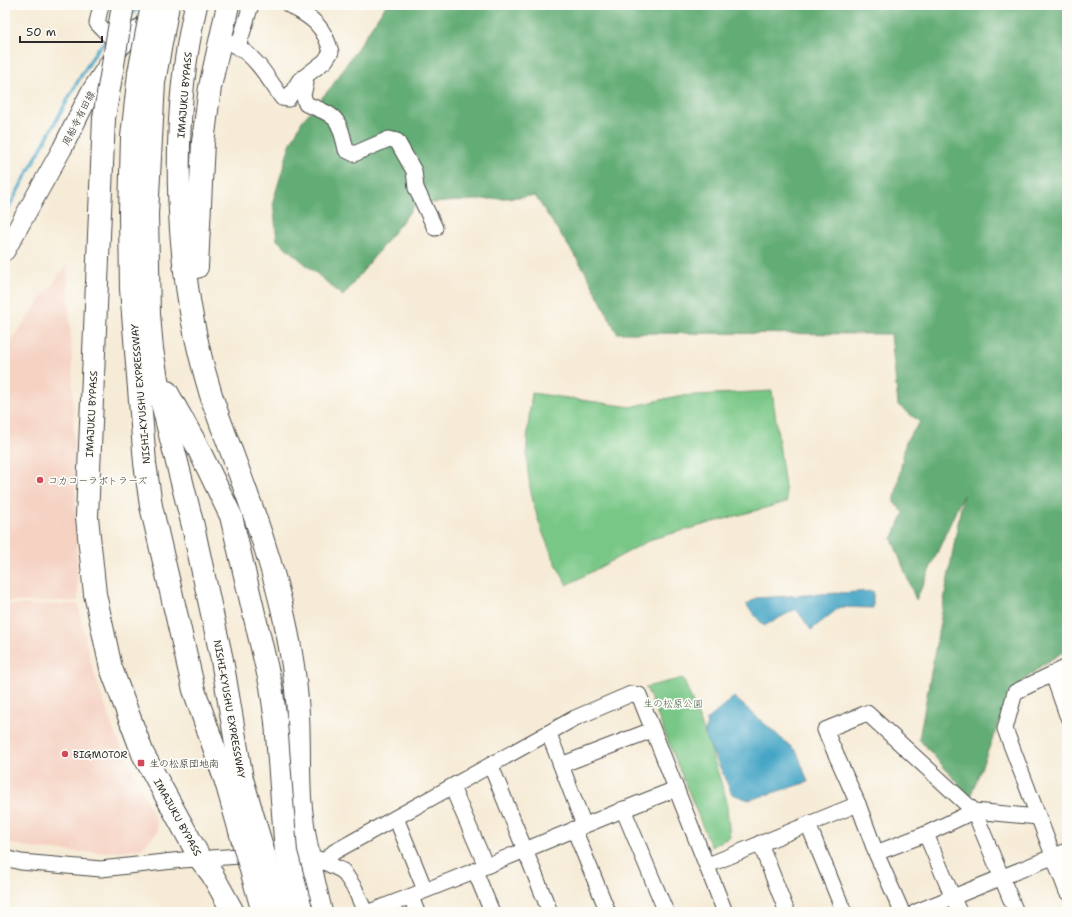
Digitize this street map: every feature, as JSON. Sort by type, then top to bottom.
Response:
[{"type":"highway","name":"IMAJUKU BYPASS","points":[[123,5],[104,118],[86,517],[94,594],[111,668],[144,754],[201,860],[212,874],[233,912]]},
{"type":"highway","name":"NISHI-KYUSHU EXPRESSWAY","points":[[152,5],[139,73],[132,137],[130,213],[131,289],[145,356],[159,391],[193,526],[222,660],[234,781],[263,912]]},
{"type":"highway","name":"NISHI-KYUSHU EXPRESSWAY","points":[[168,5],[154,82],[150,139],[147,214],[148,266],[145,356],[145,463],[152,514],[194,690],[234,781],[281,912]]},
{"type":"highway","points":[[228,5],[230,43],[210,87],[203,142],[196,274],[200,316],[207,354],[259,527]]},
{"type":"highway","name":"IMAJUKU BYPASS","points":[[193,15],[184,71],[180,139],[179,201],[192,316],[209,389],[259,527],[277,583],[293,666],[297,701],[300,798],[315,858],[321,912]]},
{"type":"highway","points":[[150,139],[160,243]]},
{"type":"highway","points":[[145,356],[196,444],[231,516],[271,686],[276,722],[286,852],[302,912]]},
{"type":"highway","points":[[186,412],[196,444]]},
{"type":"main road","name":"周船寺有田線","points":[[5,251],[62,149],[90,93],[120,47],[133,34],[173,5]]},
{"type":"street","points":[[101,5],[97,23],[120,47]]},
{"type":"street","points":[[251,5],[230,43],[245,51],[260,67],[282,98],[288,99],[303,79],[325,61],[332,52],[327,35],[313,19],[289,5]]},
{"type":"street","points":[[303,79],[306,83],[304,95],[306,104],[330,113],[339,123],[346,150],[354,154],[389,139],[397,141],[414,171],[416,188],[435,228]]},
{"type":"street","points":[[1067,667],[1015,692],[1005,729],[1038,818],[1060,853],[1067,892]]},
{"type":"street","points":[[1053,675],[1067,715]]},
{"type":"street","points":[[315,858],[334,852],[452,788],[575,718],[631,694],[639,696],[708,865],[725,912]]},
{"type":"street","points":[[902,912],[876,854],[858,804],[825,730],[867,712],[974,811],[1016,912]]},
{"type":"street","points":[[561,765],[652,730]]},
{"type":"street","points":[[549,734],[561,765],[579,827],[608,912]]},
{"type":"street","points":[[491,766],[550,912]]},
{"type":"street","points":[[452,788],[481,869],[492,912]]},
{"type":"street","points":[[369,912],[481,869],[579,827],[676,789]]},
{"type":"street","points":[[708,865],[858,804]]},
{"type":"street","points":[[623,809],[666,912]]},
{"type":"street","points":[[876,854],[926,834],[974,811],[1038,818]]},
{"type":"street","points":[[396,818],[425,890]]},
{"type":"street","points":[[808,824],[844,912]]},
{"type":"street","points":[[926,834],[959,912]]},
{"type":"street","points":[[760,844],[787,912]]},
{"type":"street","points":[[5,858],[21,862],[101,869],[182,860],[201,860],[291,852],[315,858],[342,871],[355,889],[365,912]]},
{"type":"street","points":[[916,912],[1060,853]]},
{"type":"street","points":[[411,897],[418,912]]},
{"type":"shaded area","name":"コカコーラボトラーズ","points":[[67,264],[72,360],[78,601],[5,602],[5,349]]},
{"type":"shaded area","name":"BIGMOTOR","points":[[78,604],[90,660],[112,727],[157,822],[157,832],[142,848],[109,852],[75,852],[31,848],[5,842],[5,605]]},
{"type":"green space","points":[[386,5],[1067,5],[1067,650],[1042,665],[1011,692],[970,797],[919,739],[963,495],[916,600],[892,539],[904,513],[894,503],[906,441],[920,422],[898,405],[891,334],[617,333],[585,271],[535,196],[416,204],[343,296],[277,240],[273,201],[290,145],[302,121],[332,86]]},
{"type":"green space","points":[[772,391],[787,502],[652,539],[567,585],[544,536],[533,502],[527,466],[527,441],[532,393],[631,407],[677,396]]},
{"type":"green space","name":"生の松原公園","points":[[683,678],[709,744],[726,798],[730,837],[711,847],[646,687]]},
{"type":"water","points":[[873,591],[873,608],[840,607],[811,630],[796,609],[764,626],[746,605],[756,598]]},
{"type":"water","points":[[734,697],[797,752],[808,782],[749,800],[732,794],[705,735],[707,720]]},
{"type":"waterway","points":[[131,15],[142,5]]},
{"type":"waterway","points":[[5,214],[78,81],[97,50],[105,42]]},
{"type":"place","name":"コカコーラボトラーズ","points":[[40,480]]},
{"type":"place","name":"BIGMOTOR","points":[[65,754]]},
{"type":"place","name":"生の松原団地南","points":[[141,763]]}]
